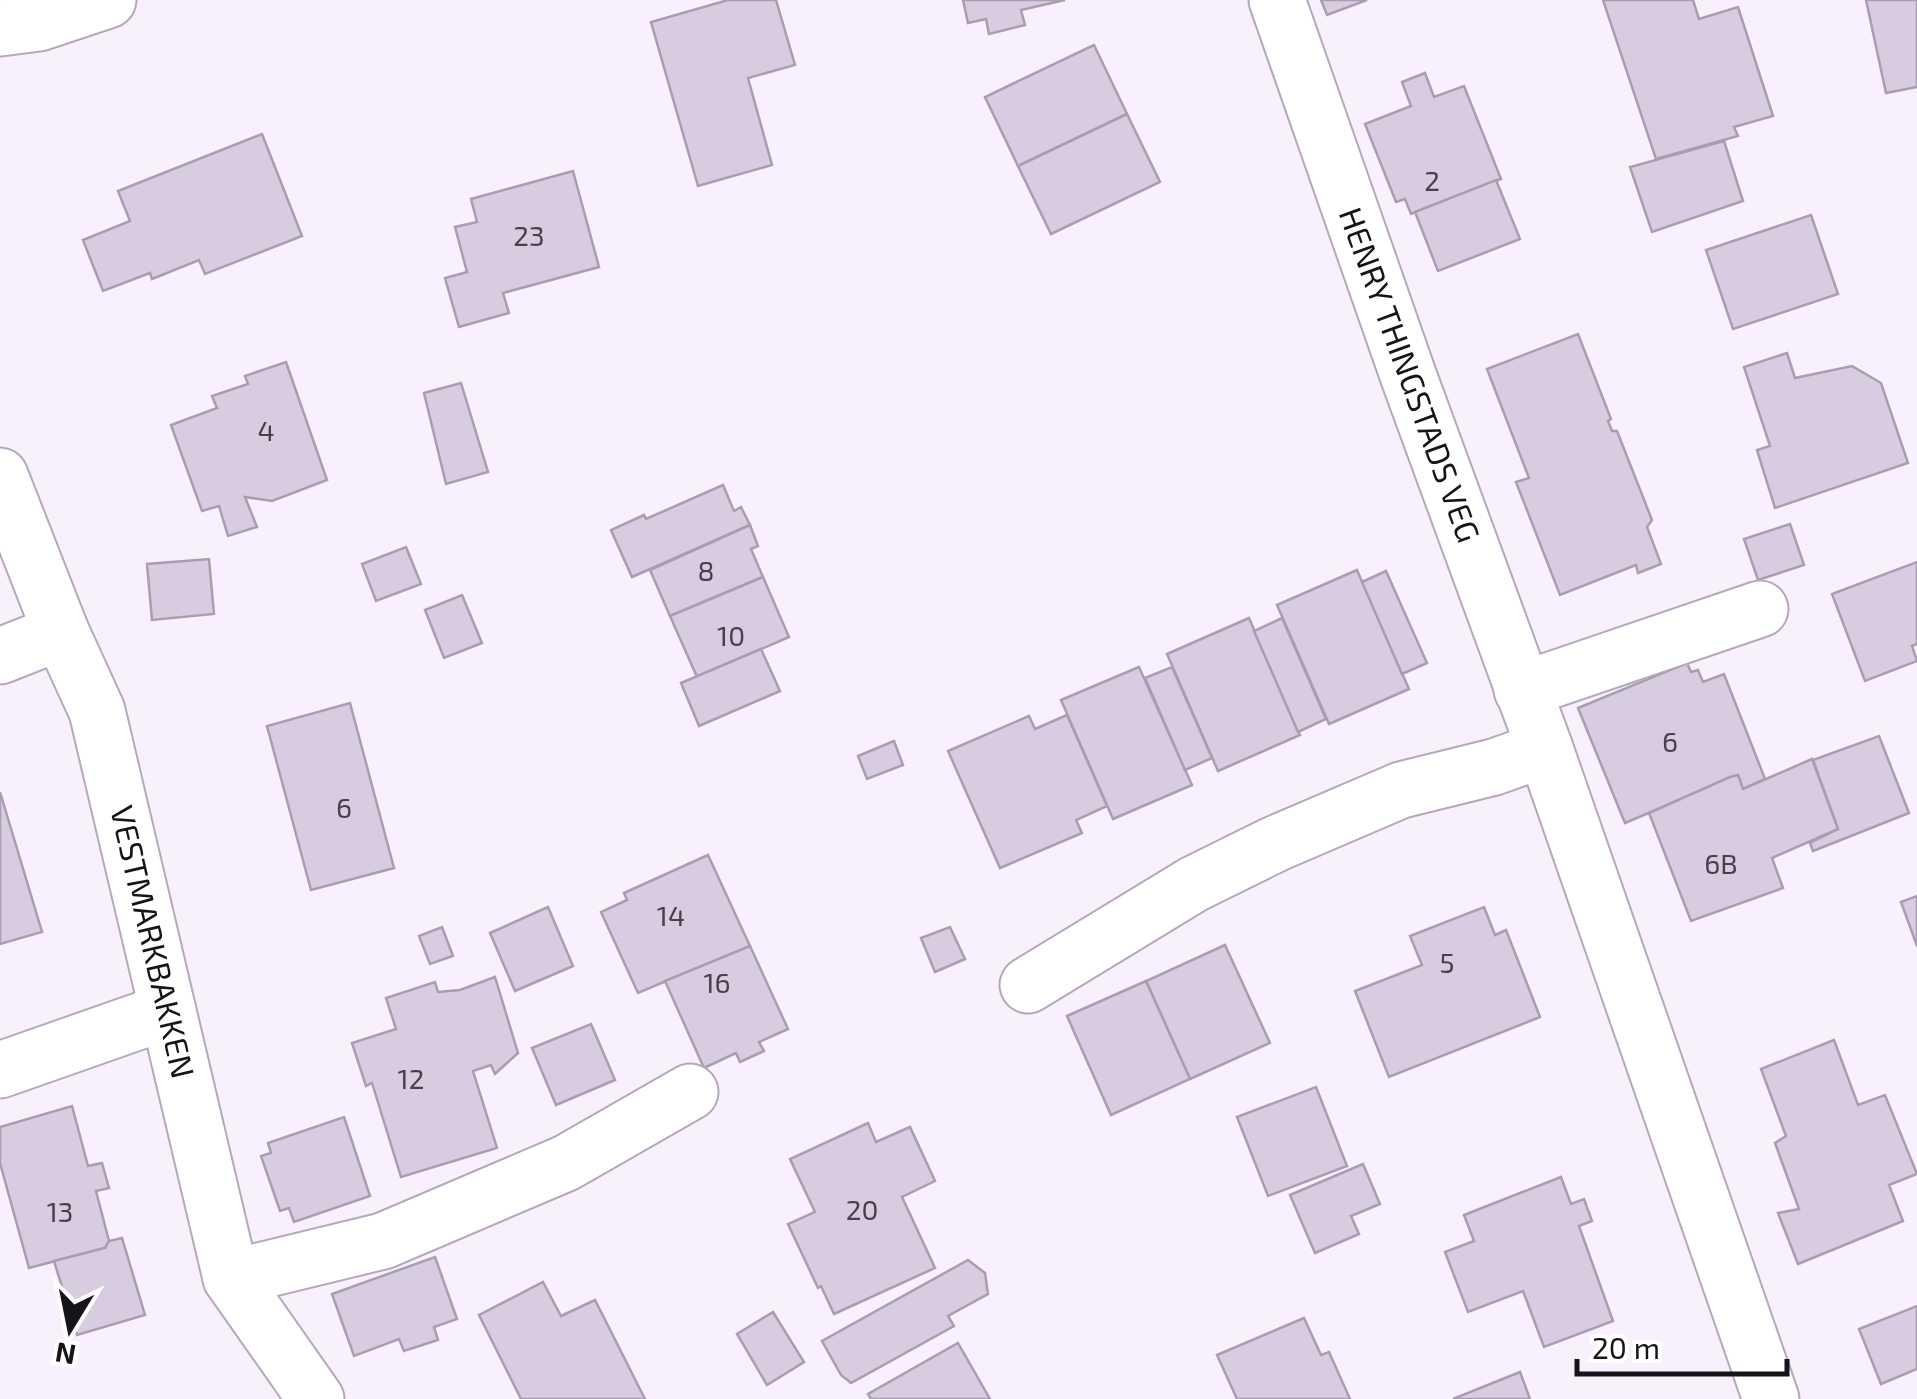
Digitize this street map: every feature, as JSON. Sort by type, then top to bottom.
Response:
[{"type":"street","points":[[0,28],[39,24],[108,0]]},
{"type":"street","name":"HENRY THINGSTADS VEG","points":[[1277,0],[1546,749],[1771,1399]]},
{"type":"street","name":"VESTMARKBAKKEN","points":[[0,476],[97,711],[231,1278],[316,1399]]},
{"type":"street","points":[[1522,690],[1760,608]]},
{"type":"street","points":[[0,656],[62,632]]},
{"type":"street","points":[[1028,985],[1194,884],[1275,844],[1401,790],[1494,767],[1546,749]]},
{"type":"street","points":[[0,1070],[168,1012]]},
{"type":"street","points":[[231,1278],[383,1241],[566,1162],[690,1092]]},
{"type":"building","points":[[728,0],[776,0],[795,65],[748,78],[772,165],[698,186],[651,22]]},
{"type":"building","points":[[963,0],[1065,0],[1021,10],[1025,25],[989,34],[986,19],[968,23]]},
{"type":"building","points":[[1321,0],[1367,0],[1327,15]]},
{"type":"building","points":[[1603,0],[1693,0],[1699,19],[1738,7],[1773,116],[1734,127],[1738,136],[1656,159]]},
{"type":"building","points":[[1866,0],[1917,0],[1917,87],[1886,93]]},
{"type":"building","points":[[1094,45],[1127,114],[1018,166],[985,97]]},
{"type":"building","points":[[1425,73],[1434,97],[1464,86],[1501,179],[1411,214],[1405,199],[1396,202],[1365,124],[1411,106],[1402,82]]},
{"type":"building","points":[[1127,114],[1160,182],[1051,234],[1018,166]]},
{"type":"building","points":[[262,134],[302,236],[205,274],[199,260],[152,279],[150,273],[103,291],[83,240],[130,221],[118,191]]},
{"type":"building","points":[[1724,141],[1743,201],[1652,232],[1630,167]]},
{"type":"building","points":[[573,171],[599,267],[503,293],[509,313],[459,327],[445,278],[467,272],[455,227],[477,222],[471,199]]},
{"type":"building","points":[[1496,180],[1520,239],[1438,271],[1415,212]]},
{"type":"building","points":[[1811,215],[1838,294],[1733,329],[1706,250]]},
{"type":"building","points":[[1578,334],[1611,419],[1608,421],[1612,431],[1617,431],[1652,520],[1647,527],[1661,564],[1638,573],[1636,565],[1560,595],[1516,482],[1529,478],[1487,369]]},
{"type":"building","points":[[1787,353],[1795,378],[1852,366],[1881,383],[1908,463],[1775,508],[1757,450],[1770,446],[1744,367]]},
{"type":"building","points":[[286,362],[327,480],[272,501],[245,497],[257,527],[228,536],[219,506],[202,511],[171,425],[217,408],[212,396],[248,384],[245,376]]},
{"type":"building","points":[[461,383],[488,472],[446,484],[424,393]]},
{"type":"building","points":[[723,485],[734,511],[741,507],[750,525],[632,577],[611,530]]},
{"type":"building","points":[[1790,524],[1804,565],[1758,580],[1744,539]]},
{"type":"building","points":[[750,525],[758,546],[751,549],[763,577],[670,616],[650,570]]},
{"type":"building","points":[[406,547],[421,584],[376,601],[362,564]]},
{"type":"building","points":[[209,559],[214,614],[152,620],[147,564]]},
{"type":"building","points":[[1917,562],[1917,644],[1912,646],[1917,661],[1865,681],[1832,594]]},
{"type":"building","points":[[1357,570],[1409,689],[1329,724],[1277,605]]},
{"type":"building","points":[[1386,571],[1427,663],[1402,674],[1362,582]]},
{"type":"building","points":[[763,577],[789,637],[697,677],[670,616]]},
{"type":"building","points":[[462,595],[482,643],[444,658],[425,610]]},
{"type":"building","points":[[1249,618],[1300,735],[1218,771],[1167,654]]},
{"type":"building","points":[[1282,618],[1326,719],[1298,732],[1254,631]]},
{"type":"building","points":[[761,649],[780,691],[699,726],[681,683]]},
{"type":"building","points":[[1687,663],[1691,672],[1698,670],[1703,682],[1724,674],[1765,779],[1743,789],[1738,775],[1625,823],[1578,708]]},
{"type":"building","points":[[1139,667],[1192,785],[1113,819],[1061,700]]},
{"type":"building","points":[[1172,667],[1212,758],[1185,770],[1145,678]]},
{"type":"building","points":[[350,703],[394,868],[311,890],[267,726]]},
{"type":"building","points":[[1067,715],[1107,806],[1076,820],[1082,833],[1000,868],[948,751],[1029,716],[1035,729]]},
{"type":"building","points":[[1879,736],[1909,813],[1813,851],[1810,843],[1838,829],[1813,760]]},
{"type":"building","points":[[894,741],[903,765],[867,779],[858,756]]},
{"type":"building","points":[[1812,759],[1838,829],[1772,858],[1783,888],[1691,921],[1649,813],[1730,777],[1738,775],[1743,789]]},
{"type":"building","points":[[0,792],[42,932],[0,944]]},
{"type":"building","points":[[708,855],[750,946],[638,993],[601,912],[627,900],[624,893]]},
{"type":"building","points":[[1917,896],[1917,946],[1901,902]]},
{"type":"building","points":[[548,907],[573,966],[515,991],[490,933]]},
{"type":"building","points":[[1484,907],[1495,935],[1506,930],[1540,1017],[1389,1077],[1355,991],[1422,965],[1410,936]]},
{"type":"building","points":[[442,927],[453,956],[430,964],[419,936]]},
{"type":"building","points":[[950,927],[965,959],[935,972],[921,938]]},
{"type":"building","points":[[1225,945],[1270,1043],[1190,1079],[1146,981]]},
{"type":"building","points":[[750,946],[788,1029],[759,1042],[764,1051],[740,1062],[736,1053],[704,1068],[665,981]]},
{"type":"building","points":[[495,977],[518,1053],[495,1074],[491,1065],[473,1071],[497,1148],[401,1177],[372,1083],[366,1086],[352,1043],[396,1029],[386,998],[435,982],[438,992],[460,990]]},
{"type":"building","points":[[1146,981],[1190,1079],[1111,1115],[1067,1016]]},
{"type":"building","points":[[591,1024],[615,1080],[556,1105],[532,1048]]},
{"type":"building","points":[[1834,1040],[1858,1105],[1885,1095],[1917,1174],[1889,1185],[1903,1221],[1798,1264],[1778,1213],[1799,1209],[1775,1143],[1786,1136],[1761,1069]]},
{"type":"building","points":[[1316,1087],[1347,1166],[1268,1196],[1237,1117]]},
{"type":"building","points":[[72,1106],[88,1166],[102,1163],[109,1188],[96,1191],[109,1241],[105,1248],[29,1268],[0,1163],[0,1127]]},
{"type":"building","points":[[344,1117],[370,1196],[294,1222],[289,1208],[280,1211],[261,1156],[271,1153],[268,1143]]},
{"type":"building","points":[[868,1123],[876,1142],[910,1127],[935,1181],[902,1197],[935,1268],[834,1314],[788,1224],[815,1212],[790,1159]]},
{"type":"building","points":[[1363,1164],[1380,1204],[1351,1216],[1359,1234],[1315,1253],[1290,1195]]},
{"type":"building","points":[[1561,1177],[1571,1204],[1584,1199],[1592,1221],[1579,1226],[1613,1321],[1544,1347],[1523,1291],[1468,1312],[1445,1252],[1474,1241],[1464,1215]]},
{"type":"building","points":[[122,1238],[145,1315],[77,1335],[54,1261],[105,1248],[109,1241]]},
{"type":"building","points":[[435,1257],[457,1319],[434,1327],[438,1340],[404,1351],[399,1339],[354,1356],[332,1294]]},
{"type":"building","points":[[968,1260],[985,1273],[988,1294],[948,1316],[954,1326],[851,1383],[841,1375],[822,1341]]},
{"type":"building","points":[[543,1282],[561,1316],[595,1300],[645,1399],[521,1399],[479,1315]]},
{"type":"building","points":[[1917,1306],[1917,1369],[1881,1384],[1859,1329]]},
{"type":"building","points":[[773,1312],[804,1362],[767,1385],[737,1334]]},
{"type":"building","points":[[1304,1318],[1321,1355],[1329,1352],[1350,1399],[1237,1399],[1217,1355]]},
{"type":"building","points":[[958,1343],[990,1399],[871,1399],[868,1394]]},
{"type":"building","points":[[1520,1372],[1530,1399],[1453,1399]]}]
